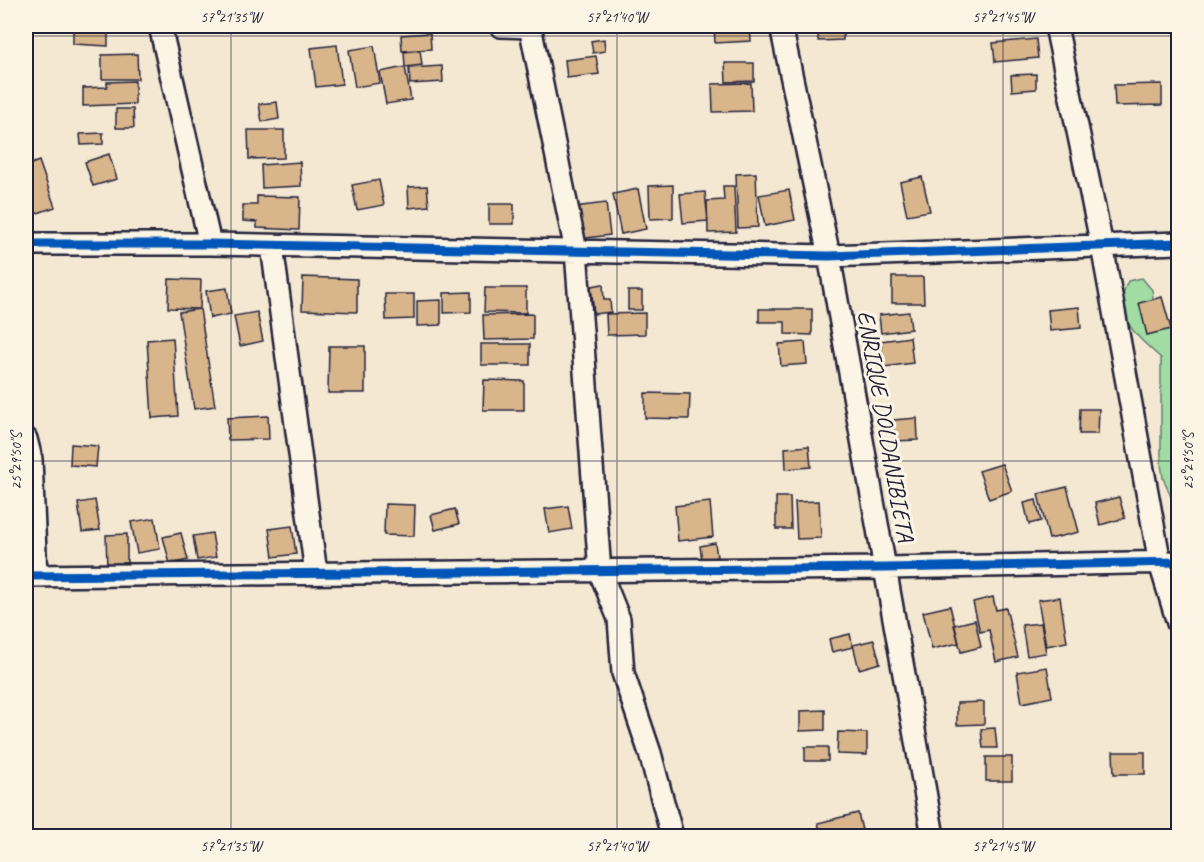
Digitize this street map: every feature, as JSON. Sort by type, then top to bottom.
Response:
[{"type":"street","points":[[160,26],[210,244]]},
{"type":"street","points":[[501,26],[530,26],[576,251],[600,572],[619,619],[623,673],[650,753],[672,837]]},
{"type":"street","name":"ENRIQUE DOLDANIBIETA","points":[[781,26],[829,256],[933,837]]},
{"type":"street","points":[[1056,26],[1169,562],[1179,623]]},
{"type":"street","points":[[26,244],[210,244],[829,256],[1179,243]]},
{"type":"street","points":[[272,246],[316,573]]},
{"type":"street","points":[[26,439],[31,459],[31,576],[600,572],[1169,562]]},
{"type":"green space","points":[[1142,278],[1152,290],[1154,304],[1171,329],[1178,328],[1178,513],[1163,478],[1161,463],[1161,358],[1135,333],[1124,315],[1122,304],[1128,281]]},
{"type":"building","points":[[714,26],[750,26],[751,41],[715,43]]},
{"type":"building","points":[[818,26],[843,26],[843,40],[818,41]]},
{"type":"building","points":[[73,27],[108,28],[108,46],[73,44]]},
{"type":"building","points":[[430,33],[431,49],[402,51],[401,35]]},
{"type":"building","points":[[604,39],[605,51],[593,53],[591,41]]},
{"type":"building","points":[[1036,39],[1038,58],[995,62],[993,43]]},
{"type":"building","points":[[337,45],[342,84],[316,87],[311,48]]},
{"type":"building","points":[[374,46],[380,83],[355,87],[349,50]]},
{"type":"building","points":[[420,50],[422,65],[405,67],[404,52]]},
{"type":"building","points":[[137,54],[138,79],[102,79],[102,55]]},
{"type":"building","points":[[596,56],[599,74],[567,78],[565,60]]},
{"type":"building","points":[[725,63],[754,63],[754,81],[726,82]]},
{"type":"building","points":[[442,66],[443,82],[410,84],[409,68]]},
{"type":"building","points":[[405,67],[411,100],[386,104],[380,72]]},
{"type":"building","points":[[1036,74],[1036,89],[1012,91],[1011,75]]},
{"type":"building","points":[[135,81],[135,104],[83,106],[83,88],[107,87],[107,82]]},
{"type":"building","points":[[751,83],[752,111],[713,112],[712,84]]},
{"type":"building","points":[[1162,84],[1162,105],[1115,106],[1114,85]]},
{"type":"building","points":[[277,102],[279,119],[262,122],[259,104]]},
{"type":"building","points":[[116,109],[133,109],[134,128],[116,128]]},
{"type":"building","points":[[248,130],[284,130],[284,158],[249,159]]},
{"type":"building","points":[[103,133],[103,144],[81,145],[80,134]]},
{"type":"building","points":[[109,154],[117,179],[93,186],[85,162]]},
{"type":"building","points":[[39,161],[55,207],[32,215],[26,198],[26,166]]},
{"type":"building","points":[[300,162],[301,186],[262,188],[261,165]]},
{"type":"building","points":[[756,173],[758,227],[738,228],[736,174]]},
{"type":"building","points":[[922,177],[930,211],[907,215],[900,182]]},
{"type":"building","points":[[379,180],[384,205],[357,210],[352,185]]},
{"type":"building","points":[[673,185],[673,218],[650,219],[649,186]]},
{"type":"building","points":[[427,186],[429,206],[409,208],[408,187]]},
{"type":"building","points":[[723,186],[734,186],[736,232],[708,233],[707,201],[724,200]]},
{"type":"building","points":[[638,189],[646,229],[621,234],[613,194]]},
{"type":"building","points":[[789,190],[795,220],[765,226],[759,195]]},
{"type":"building","points":[[705,192],[708,221],[683,223],[680,194]]},
{"type":"building","points":[[257,196],[300,197],[299,230],[257,228],[257,222],[243,221],[243,205],[257,205]]},
{"type":"building","points":[[606,203],[610,235],[578,239],[574,207]]},
{"type":"building","points":[[489,204],[514,204],[514,224],[489,224]]},
{"type":"building","points":[[303,277],[357,279],[357,312],[302,310]]},
{"type":"building","points":[[892,277],[923,277],[924,303],[892,303]]},
{"type":"building","points":[[169,279],[201,280],[200,309],[168,308]]},
{"type":"building","points":[[603,284],[604,300],[610,300],[611,312],[594,314],[591,286]]},
{"type":"building","points":[[227,288],[231,314],[210,318],[206,291]]},
{"type":"building","points":[[485,288],[526,288],[526,313],[484,312]]},
{"type":"building","points":[[628,291],[642,291],[642,310],[628,310]]},
{"type":"building","points":[[471,292],[471,312],[444,313],[444,293]]},
{"type":"building","points":[[385,294],[414,294],[414,319],[386,320]]},
{"type":"building","points":[[1162,297],[1171,329],[1147,335],[1139,303]]},
{"type":"building","points":[[441,300],[441,325],[417,326],[417,301]]},
{"type":"building","points":[[1079,307],[1081,328],[1050,331],[1048,310]]},
{"type":"building","points":[[200,309],[215,406],[194,409],[179,312]]},
{"type":"building","points":[[759,309],[812,309],[812,335],[785,334],[785,322],[759,322]]},
{"type":"building","points":[[257,312],[263,341],[240,346],[234,316]]},
{"type":"building","points":[[909,312],[911,329],[881,333],[879,315]]},
{"type":"building","points":[[645,313],[645,334],[607,335],[606,314]]},
{"type":"building","points":[[533,314],[533,339],[484,340],[483,315]]},
{"type":"building","points":[[910,337],[913,363],[884,367],[881,341]]},
{"type":"building","points":[[173,338],[178,416],[152,418],[147,340]]},
{"type":"building","points":[[805,342],[807,364],[781,366],[779,344]]},
{"type":"building","points":[[481,344],[530,344],[530,365],[481,365]]},
{"type":"building","points":[[329,346],[365,346],[365,393],[328,393]]},
{"type":"building","points":[[484,380],[524,381],[524,410],[483,410]]},
{"type":"building","points":[[645,393],[690,394],[689,419],[645,418]]},
{"type":"building","points":[[1080,409],[1099,409],[1098,434],[1079,434]]},
{"type":"building","points":[[268,416],[269,439],[228,440],[227,418]]},
{"type":"building","points":[[917,418],[918,440],[894,441],[893,420]]},
{"type":"building","points":[[71,444],[98,446],[96,467],[70,465]]},
{"type":"building","points":[[809,446],[811,467],[786,469],[785,448]]},
{"type":"building","points":[[1002,464],[1012,491],[989,499],[979,471]]},
{"type":"building","points":[[1067,487],[1079,532],[1049,539],[1038,494]]},
{"type":"building","points":[[776,497],[790,497],[791,529],[776,529]]},
{"type":"building","points":[[1119,497],[1125,518],[1100,525],[1095,503]]},
{"type":"building","points":[[95,500],[100,530],[82,532],[78,503]]},
{"type":"building","points":[[1036,500],[1041,521],[1029,524],[1024,503]]},
{"type":"building","points":[[819,501],[821,538],[797,539],[795,502]]},
{"type":"building","points":[[710,502],[713,537],[678,541],[675,506]]},
{"type":"building","points":[[385,504],[415,505],[414,536],[384,535]]},
{"type":"building","points":[[568,506],[572,529],[549,533],[545,509]]},
{"type":"building","points":[[455,509],[459,524],[435,530],[431,515]]},
{"type":"building","points":[[155,518],[160,549],[137,553],[131,522]]},
{"type":"building","points":[[292,526],[296,554],[273,557],[269,529]]},
{"type":"building","points":[[181,533],[188,560],[170,564],[163,537]]},
{"type":"building","points":[[212,533],[216,557],[197,560],[193,536]]},
{"type":"building","points":[[127,534],[127,567],[107,567],[106,535]]},
{"type":"building","points":[[715,543],[717,557],[702,560],[700,546]]},
{"type":"building","points":[[993,597],[996,610],[1006,608],[1018,657],[996,662],[989,630],[980,632],[973,602]]},
{"type":"building","points":[[1060,597],[1067,642],[1046,646],[1038,600]]},
{"type":"building","points":[[950,606],[959,643],[932,649],[923,612]]},
{"type":"building","points":[[975,620],[981,647],[961,652],[954,625]]},
{"type":"building","points":[[1041,623],[1046,653],[1027,656],[1022,625]]},
{"type":"building","points":[[850,634],[853,647],[832,652],[829,639]]},
{"type":"building","points":[[874,640],[880,663],[859,669],[853,645]]},
{"type":"building","points":[[1047,667],[1052,697],[1022,703],[1017,672]]},
{"type":"building","points":[[984,702],[984,724],[957,725],[957,703]]},
{"type":"building","points":[[825,710],[825,730],[800,731],[800,711]]},
{"type":"building","points":[[995,728],[997,748],[983,748],[981,729]]},
{"type":"building","points":[[838,732],[867,733],[867,755],[837,754]]},
{"type":"building","points":[[805,747],[828,747],[828,761],[805,761]]},
{"type":"building","points":[[1113,752],[1145,752],[1145,774],[1114,774]]},
{"type":"building","points":[[986,757],[1012,757],[1012,781],[986,781]]},
{"type":"building","points":[[858,813],[862,830],[835,836],[821,836],[818,823]]},
{"type":"building","points":[[1178,831],[1178,836],[1159,836],[1158,832]]},
{"type":"cycle path","points":[[26,244],[210,244],[829,256],[1178,243]]},
{"type":"cycle path","points":[[26,576],[886,568],[1178,562]]}]
